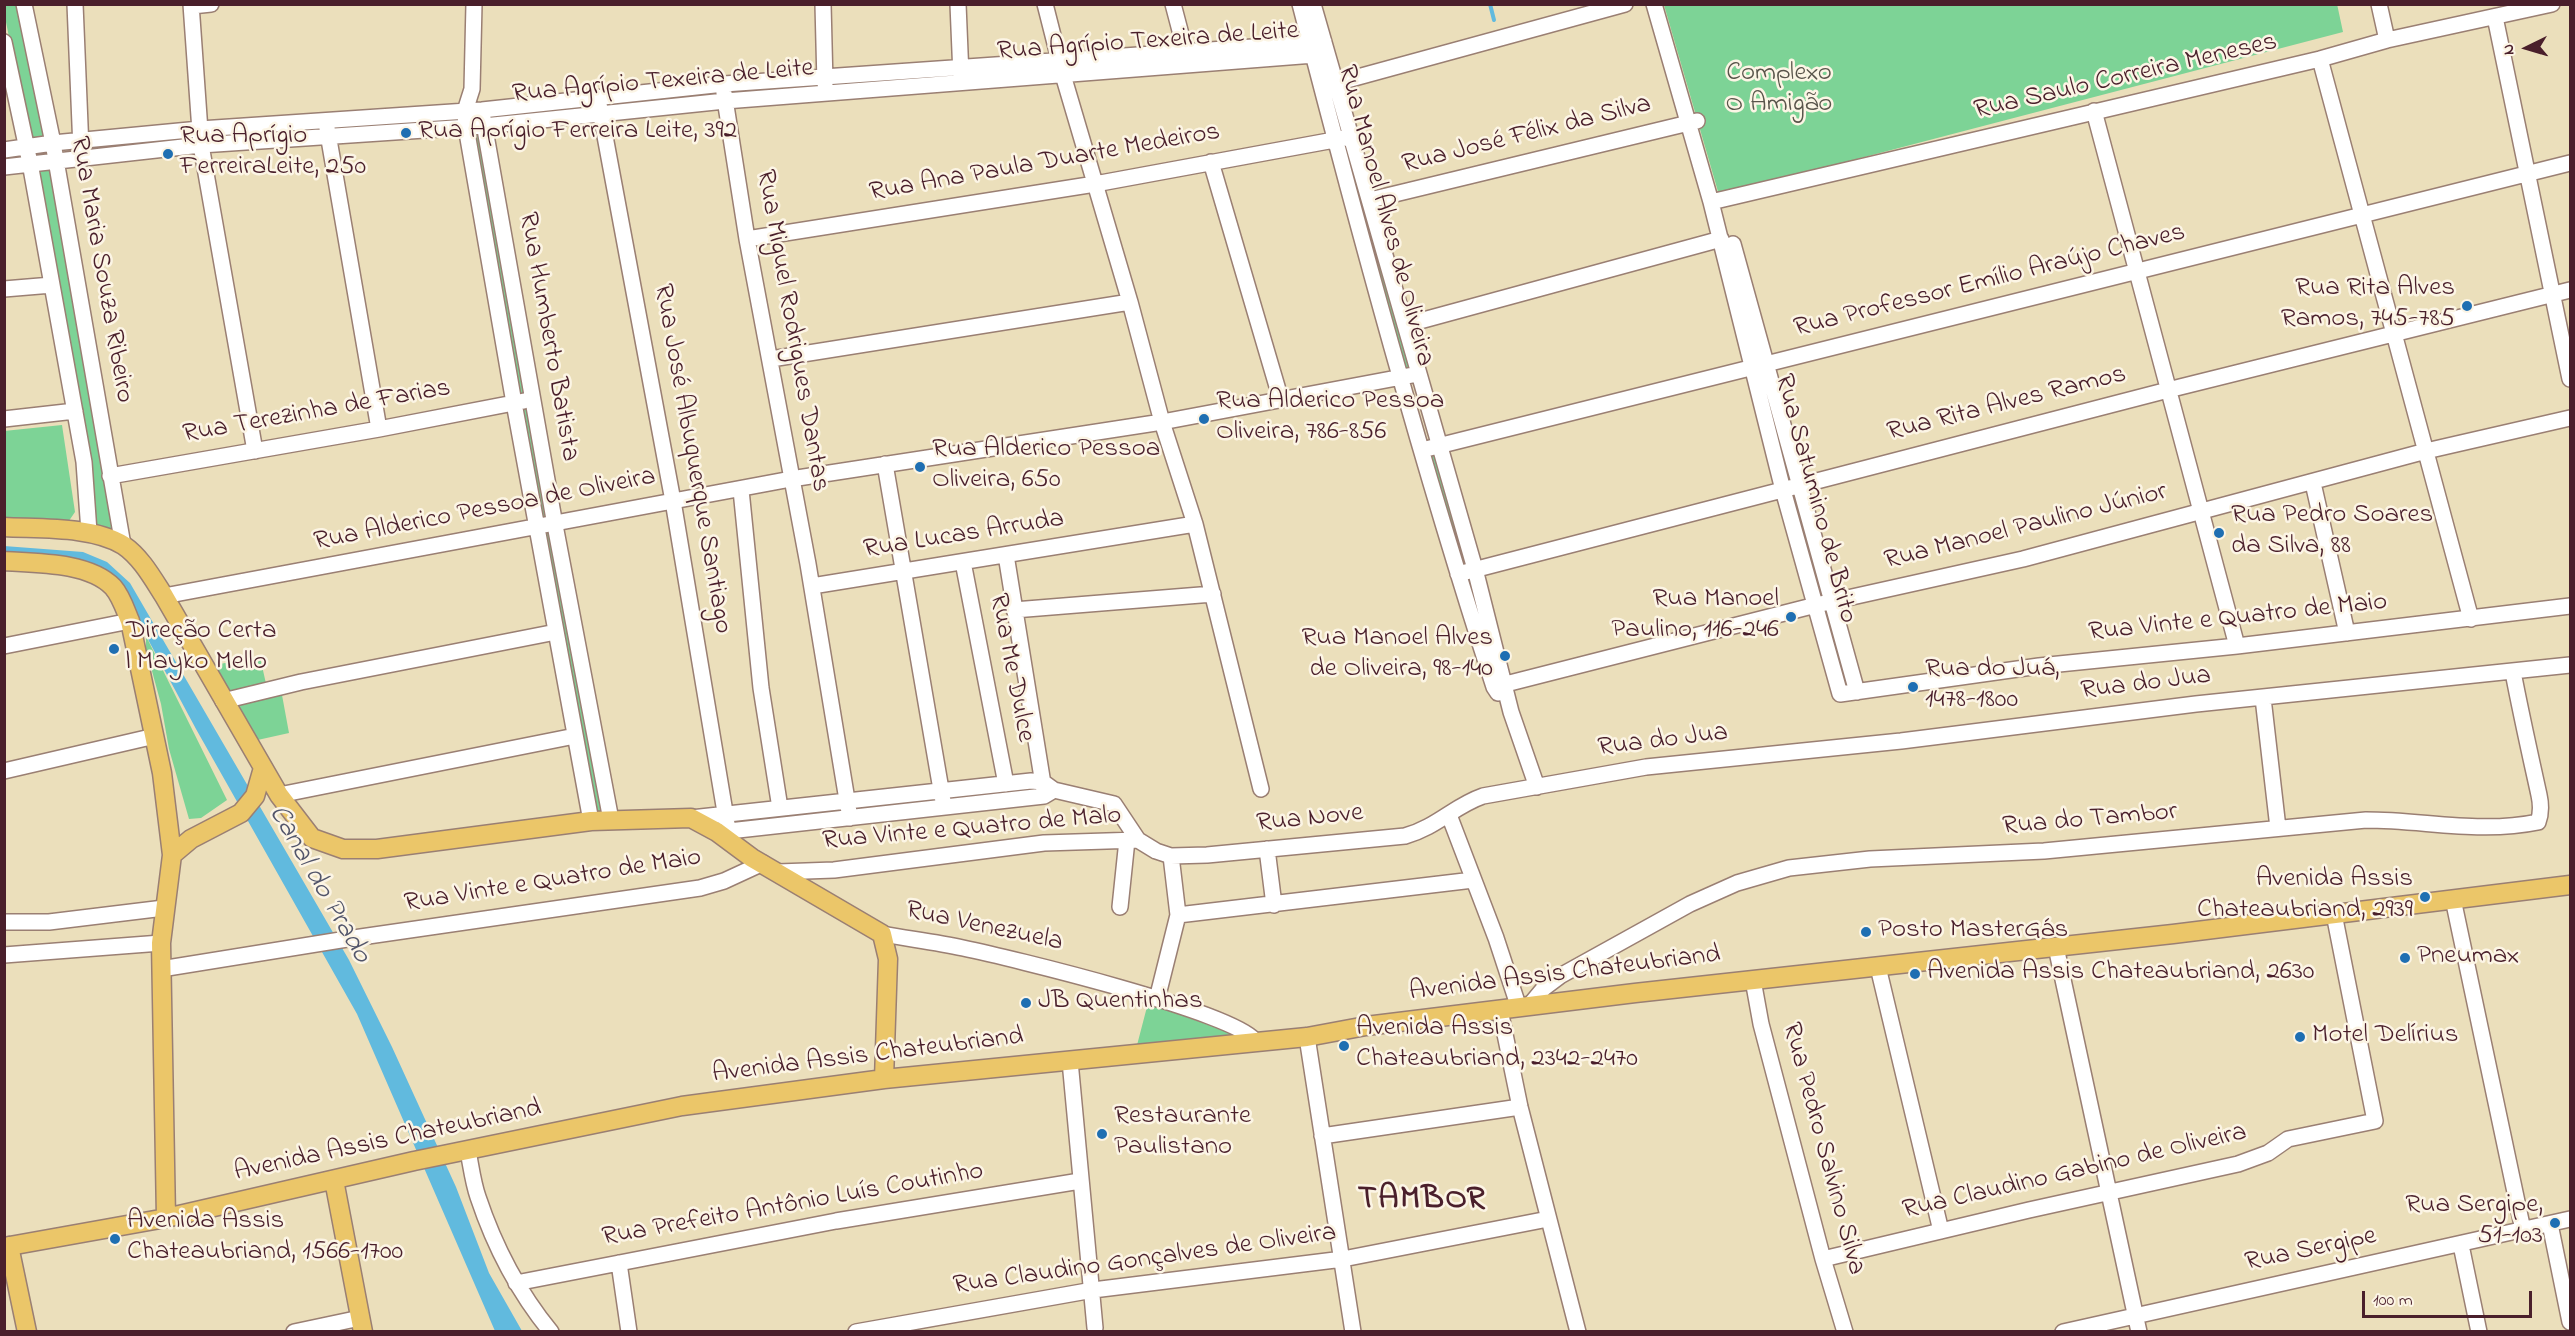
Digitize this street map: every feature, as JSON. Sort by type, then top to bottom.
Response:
[{"type":"main road","points":[[4,527],[89,532],[123,545],[146,569],[164,596],[261,774],[312,838],[343,849],[377,849],[591,821],[691,818],[722,831]]},
{"type":"main road","points":[[4,561],[54,564],[92,573],[112,586],[121,599],[130,621],[156,735],[172,855],[161,943],[166,1218]]},
{"type":"main road","points":[[172,855],[191,839],[241,813],[255,796],[261,774]]},
{"type":"main road","name":"Rua Venezuela","points":[[722,831],[770,868],[882,934]]},
{"type":"main road","name":"Avenida Assis Chateubriand","points":[[7,1246],[166,1218],[414,1161],[682,1106],[884,1079],[1306,1037],[1366,1026],[1524,1007],[2056,947],[2571,885]]},
{"type":"main road","points":[[882,934],[888,960],[884,1079]]},
{"type":"main road","points":[[334,1180],[361,1325]]},
{"type":"main road","points":[[7,1246],[27,1332]]},
{"type":"street","name":"Rua Maria Souza Ribeiro","points":[[24,4],[56,161],[123,545]]},
{"type":"street","points":[[75,4],[82,158]]},
{"type":"street","points":[[212,4],[191,5],[201,146],[255,451]]},
{"type":"street","points":[[465,111],[472,89],[474,4]]},
{"type":"street","points":[[822,4],[826,93]]},
{"type":"street","points":[[958,4],[961,75]]},
{"type":"street","points":[[1045,4],[1162,422],[1195,524],[1261,789]]},
{"type":"street","points":[[1173,4],[1187,57]]},
{"type":"street","name":"Rua Manoel Alves de Oliveira","points":[[1300,4],[1318,49],[1336,83],[1343,138],[1370,201],[1475,569],[1499,685]]},
{"type":"street","name":"Rua Manoel Alves de Oliveira","points":[[1313,4],[1318,49],[1343,138],[1401,377],[1458,574],[1537,787]]},
{"type":"street","points":[[1336,83],[1625,4]]},
{"type":"street","name":"Rua Satumino de Brito","points":[[1654,4],[1716,201],[1760,366],[1783,490],[1840,694]]},
{"type":"street","name":"Rua Satumino de Brito","points":[[1665,4],[1692,122]]},
{"type":"street","points":[[2379,4],[2387,40]]},
{"type":"street","name":"Rua Saulo Correira Meneses","points":[[1716,201],[2320,59],[2387,40],[2552,4]]},
{"type":"street","points":[[2495,17],[2571,379]]},
{"type":"street","name":"Rua Maria Souza Ribeiro","points":[[4,42],[27,147],[84,462],[89,532]]},
{"type":"street","name":"Rua Agrípio Texeira de Leite","points":[[4,167],[201,146],[484,126],[826,93],[961,75],[1318,49]]},
{"type":"street","points":[[2320,59],[2471,619]]},
{"type":"street","name":"Rua Agrípio Texeira de Leite","points":[[4,150],[80,140],[200,129],[482,110],[724,84],[825,76],[961,75]]},
{"type":"street","name":"Rua Miguel Rodrigues Dantas","points":[[724,84],[747,239],[812,586],[850,818]]},
{"type":"street","name":"Rua Humberto Batista","points":[[472,89],[482,110],[532,399],[610,820]]},
{"type":"street","name":"Rua José Albuquerque Santiago","points":[[598,98],[673,501],[724,814],[722,831]]},
{"type":"street","name":"Rua Humberto Batista","points":[[465,111],[514,403],[591,821]]},
{"type":"street","points":[[2094,111],[2135,272],[2237,646]]},
{"type":"street","points":[[326,120],[379,429]]},
{"type":"street","name":"Rua José Félix da Silva","points":[[1370,201],[1692,122]]},
{"type":"street","name":"Rua Ana Paula Duarte Medeiros","points":[[747,239],[1095,184],[1343,138]]},
{"type":"street","points":[[1211,162],[1281,400]]},
{"type":"street","name":"Rua Professor Emílio Araújo Chaves","points":[[1422,450],[2571,163]]},
{"type":"street","name":"Rua Satumino de Brito","points":[[1716,201],[1721,239],[1800,485],[1857,692]]},
{"type":"street","points":[[1405,325],[1721,239]]},
{"type":"street","points":[[4,289],[52,285]]},
{"type":"street","name":"Rua Rita Alves Ramos","points":[[1458,574],[2168,390],[2571,290]]},
{"type":"street","points":[[771,359],[1130,302]]},
{"type":"street","name":"Rua Alderico Pessoa de Oliveira","points":[[164,596],[555,525],[791,479],[1162,422],[1418,374]]},
{"type":"street","name":"Rua Terezinha de Farias","points":[[110,476],[379,429],[532,399]]},
{"type":"street","points":[[4,418],[75,411]]},
{"type":"street","name":"Rua Manoel Paulino Júnior","points":[[1499,685],[1816,605],[2023,559],[2426,451],[2571,418]]},
{"type":"street","points":[[885,464],[944,807]]},
{"type":"street","points":[[2313,483],[2347,633]]},
{"type":"street","points":[[741,490],[761,688],[780,808]]},
{"type":"street","name":"Rua Lucas Arruda","points":[[812,586],[1195,524]]},
{"type":"street","points":[[1006,555],[1047,789]]},
{"type":"street","name":"Rua Me Dulce","points":[[963,562],[1006,784]]},
{"type":"street","points":[[1014,610],[1213,594]]},
{"type":"street","name":"Rua Vinte e Quatro de Maio","points":[[1840,694],[2039,666],[2237,646],[2571,606]]},
{"type":"street","points":[[4,646],[130,621]]},
{"type":"street","points":[[223,701],[301,682],[556,632]]},
{"type":"street","name":"Rua do Jua","points":[[1449,815],[1463,804],[1483,796],[1646,767],[1901,741],[2196,704],[2571,665]]},
{"type":"street","name":"Rua do Tambor","points":[[1524,1007],[1560,976],[1635,933],[1689,904],[1764,873],[1828,862],[2044,851],[2278,828],[2328,826],[2366,820],[2398,820],[2482,828],[2538,822],[2541,814],[2540,796],[2524,736],[2513,672]]},
{"type":"street","points":[[2263,698],[2278,828]]},
{"type":"street","points":[[4,771],[156,735]]},
{"type":"street","points":[[279,795],[576,736]]},
{"type":"street","name":"Rua Vinte e Quatro de Maio","points":[[691,818],[1006,784],[1047,789]]},
{"type":"street","name":"Rua Vinte e Quatro de Maio","points":[[722,831],[944,807],[1047,789]]},
{"type":"street","name":"Rua Vinte e Quatro de Malo","points":[[770,868],[834,870],[1044,843],[1132,840],[1114,804],[1047,789]]},
{"type":"street","points":[[1449,815],[1524,1007]]},
{"type":"street","name":"Rua Nove","points":[[1171,856],[1208,855],[1405,836],[1435,825],[1449,815]]},
{"type":"street","points":[[1120,907],[1132,840],[1171,856],[1178,915],[1157,999]]},
{"type":"street","points":[[1268,849],[1274,905]]},
{"type":"street","name":"Rua Vinte e Quatro de Maio","points":[[161,969],[307,945],[700,888],[770,868]]},
{"type":"street","points":[[1178,915],[1473,880]]},
{"type":"street","points":[[2453,898],[2523,1230]]},
{"type":"street","points":[[4,922],[49,922],[164,908]]},
{"type":"street","name":"Rua Claudino Gabino de Oliveira","points":[[1823,1259],[2238,1164],[2268,1152],[2288,1139],[2375,1121],[2334,914]]},
{"type":"street","name":"Rua Venezuela","points":[[882,934],[1013,959],[1157,999],[1240,1029],[1252,1036],[1255,1041]]},
{"type":"street","points":[[4,955],[161,943]]},
{"type":"street","points":[[2056,947],[2139,1332]]},
{"type":"street","points":[[1878,967],[1941,1231]]},
{"type":"street","name":"Rua Pedro Salvino Silva","points":[[1753,980],[1761,1024],[1823,1259],[1845,1332]]},
{"type":"street","points":[[1500,1010],[1520,1107],[1578,1332]]},
{"type":"street","points":[[1306,1037],[1353,1332]]},
{"type":"street","points":[[1070,1061],[1095,1328]]},
{"type":"street","points":[[1322,1136],[1520,1107]]},
{"type":"street","points":[[463,1152],[477,1196],[516,1283],[551,1332]]},
{"type":"street","name":"Rua Prefeito Antônio Luís Coutinho","points":[[516,1283],[836,1221],[1080,1181]]},
{"type":"street","name":"Rua Claudino Gonçalves de Oliveira","points":[[856,1332],[1093,1290],[1343,1259],[1548,1219]]},
{"type":"street","name":"Rua Sergipe","points":[[2063,1332],[2135,1314],[2461,1245],[2571,1219]]},
{"type":"street","points":[[2550,1224],[2571,1322]]},
{"type":"street","points":[[2461,1245],[2479,1332]]},
{"type":"street","points":[[619,1263],[629,1332]]},
{"type":"street","points":[[294,1332],[361,1325]]},
{"type":"green space","name":"Complexo O Amigão","points":[[2337,4],[2343,32],[1719,195],[1664,5]]},
{"type":"green space","points":[[4,5],[19,5],[47,138],[30,142]]},
{"type":"green space","points":[[482,130],[529,396],[517,399],[470,132]]},
{"type":"green space","points":[[1349,139],[1414,371],[1403,374],[1339,142]]},
{"type":"green space","points":[[52,166],[119,541],[94,531],[92,468],[35,167]]},
{"type":"green space","points":[[529,402],[551,521],[541,522],[518,405]]},
{"type":"green space","points":[[62,425],[75,512],[62,531],[5,532],[4,431]]},
{"type":"green space","points":[[1438,449],[1472,568],[1460,571],[1426,453]]},
{"type":"green space","points":[[553,528],[606,818],[593,818],[542,531]]},
{"type":"green space","points":[[146,636],[227,800],[201,818],[189,819],[169,749],[161,704],[146,649]]},
{"type":"green space","points":[[260,657],[269,697],[282,695],[289,733],[244,743],[202,667]]},
{"type":"green space","points":[[1148,1003],[1233,1034],[1136,1049]]},
{"type":"water","points":[[4,546],[83,552],[107,562],[130,583],[349,960],[392,1047],[456,1187],[489,1273],[522,1331],[495,1331],[357,1014],[196,729],[136,617],[106,575],[5,558]]},
{"type":"waterway","points":[[1490,4],[1494,20]]},
{"type":"place","name":"Rua Aprígio Ferreira Leite, 392","points":[[406,133]]},
{"type":"place","name":"Rua Aprígio FerreiraLeite, 250","points":[[168,154]]},
{"type":"place","name":"Rua Rita Alves Ramos, 745-785","points":[[2467,306]]},
{"type":"place","name":"Rua Alderico Pessoa Oliveira, 786-856","points":[[1204,419]]},
{"type":"place","name":"Rua Alderico Pessoa Oliveira, 650","points":[[920,467]]},
{"type":"place","name":"Rua Pedro Soares da Silva, 88","points":[[2219,533]]},
{"type":"place","name":"Rua Manoel Paulino, 116-246","points":[[1791,617]]},
{"type":"place","name":"Direção Certa | Mayko Mello","points":[[114,649]]},
{"type":"place","name":"Rua Manoel Alves de Oliveira, 98-140","points":[[1505,656]]},
{"type":"place","name":"Rua do Juá, 1478-1800","points":[[1913,687]]},
{"type":"place","name":"Avenida Assis Chateaubriand, 2939","points":[[2425,897]]},
{"type":"place","name":"Posto MasterGás","points":[[1866,932]]},
{"type":"place","name":"Pneumax","points":[[2405,958]]},
{"type":"place","name":"Avenida Assis Chateaubriand, 2630","points":[[1915,974]]},
{"type":"place","name":"JB Quentinhas","points":[[1026,1003]]},
{"type":"place","name":"Motel Delírius","points":[[2300,1037]]},
{"type":"place","name":"Avenida Assis Chateaubriand, 2342-2470","points":[[1344,1046]]},
{"type":"place","name":"Restaurante Paulistano","points":[[1102,1134]]},
{"type":"place","name":"Rua Sergipe, 51-103","points":[[2555,1223]]},
{"type":"place","name":"Avenida Assis Chateaubriand, 1566-1700","points":[[115,1239]]},
{"type":"district","name":"TAMBOR","points":[[1422,1202]]},
{"type":"water label","name":"Canal do Prado","points":[[318,885]]}]
